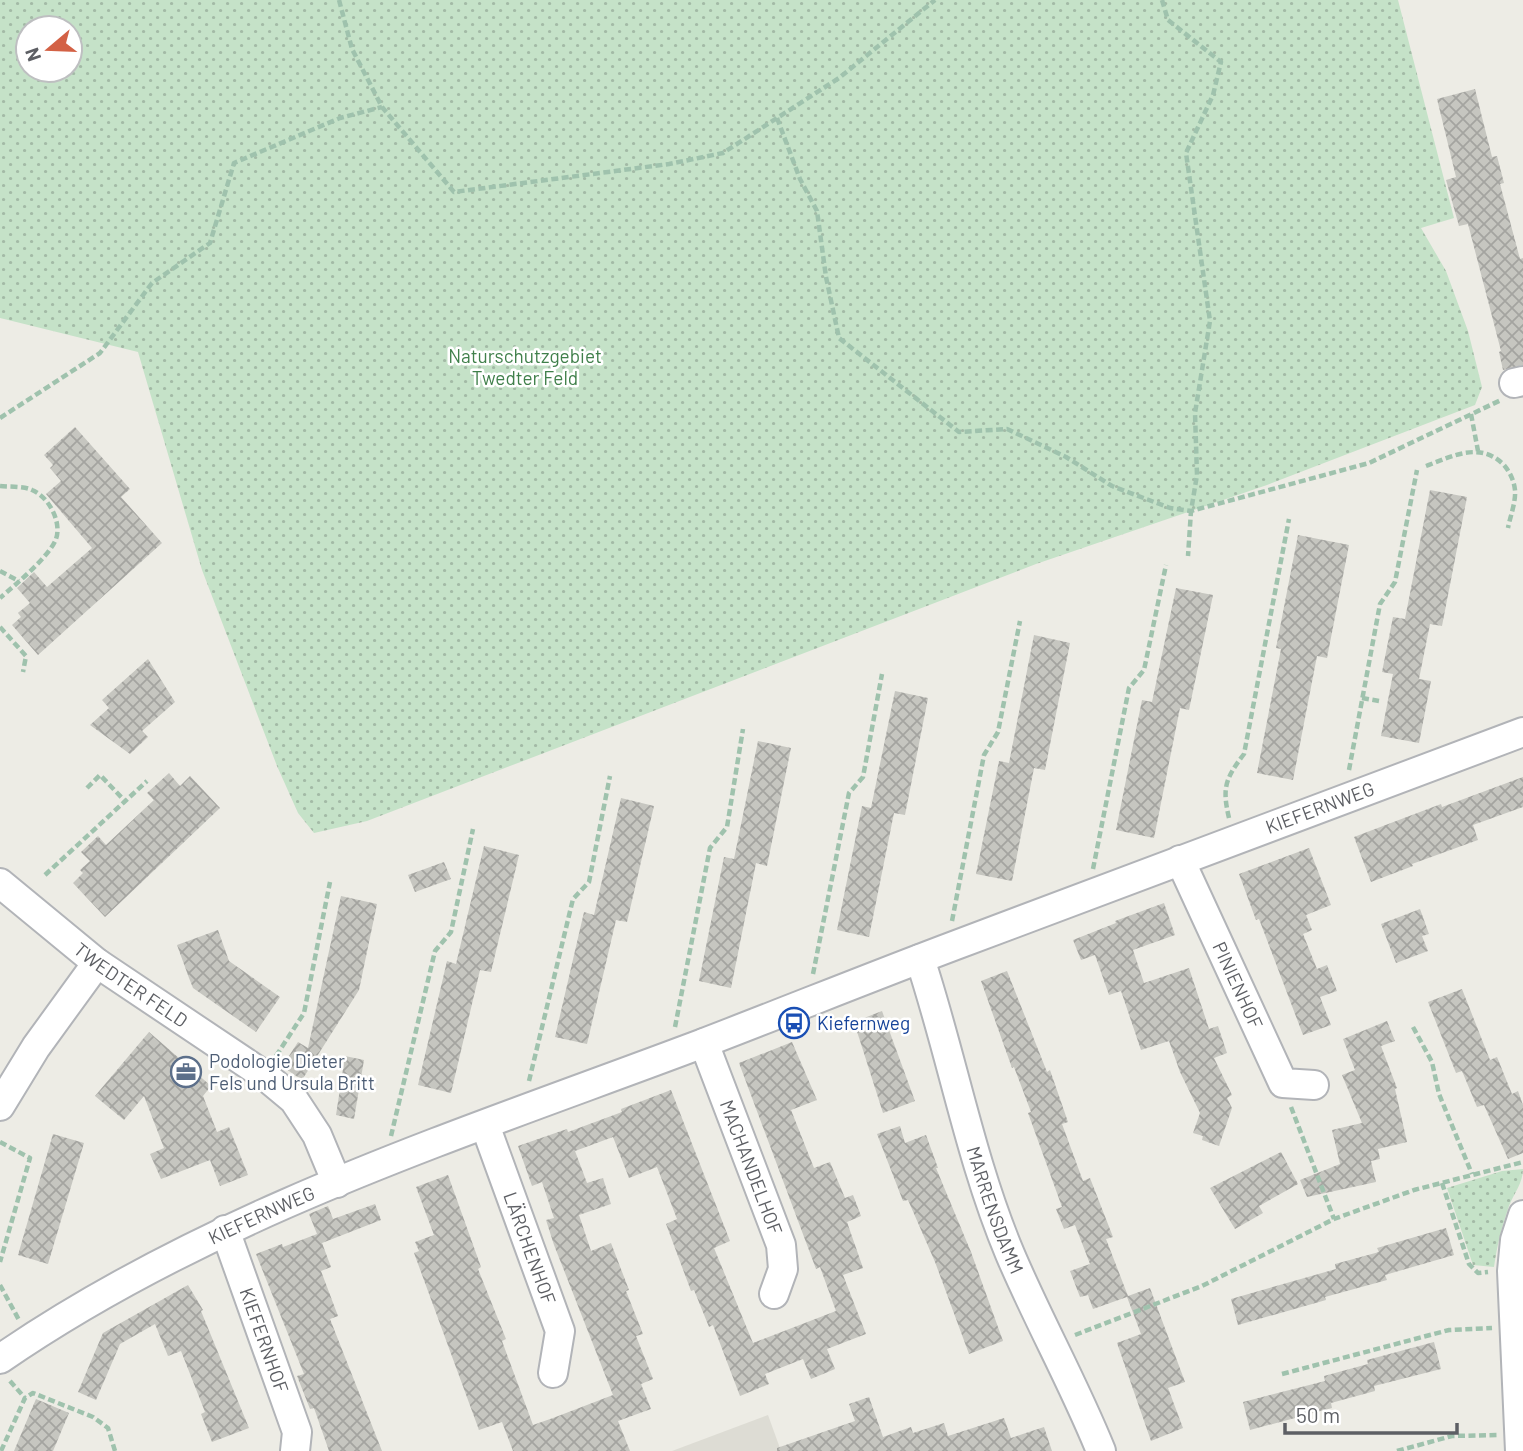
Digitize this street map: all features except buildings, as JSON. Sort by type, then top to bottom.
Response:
[{"type":"street","name":"KIEFERNWEG","points":[[0,1359],[80,1307],[225,1230],[337,1183],[956,945],[1523,732]]},
{"type":"street","name":"PINIENHOF","points":[[1180,860],[1283,1083]]},
{"type":"street","name":"TWEDTER FELD","points":[[0,883],[97,963],[264,1075],[294,1100],[317,1135],[337,1183]]},
{"type":"street","name":"MARRENSDAMM","points":[[920,959],[980,1167],[1009,1252],[1083,1405],[1101,1451]]},
{"type":"street","points":[[0,1106],[36,1047],[97,963]]},
{"type":"street","name":"MACHANDELHOF","points":[[692,1047],[781,1245],[783,1269],[774,1294]]},
{"type":"street","points":[[1283,1083],[1314,1085]]},
{"type":"street","name":"LÄRCHENHOF","points":[[485,1125],[560,1331],[553,1373]]},
{"type":"street","points":[[1520,1443],[1512,1271],[1515,1240],[1523,1215]]},
{"type":"street","name":"KIEFERNHOF","points":[[225,1230],[297,1432],[295,1451]]},
{"type":"path","points":[[339,0],[352,49],[382,107],[454,192],[669,164],[723,153],[839,78],[935,0]]},
{"type":"path","points":[[1162,0],[1168,20],[1221,62],[1213,95],[1186,153],[1210,321],[1195,413],[1197,474],[1188,556]]},
{"type":"path","points":[[0,418],[100,354],[152,283],[210,243],[234,163],[340,118],[382,107]]},
{"type":"path","points":[[777,118],[800,178],[817,211],[826,277],[839,338],[959,432],[1007,429],[1066,457],[1112,486],[1170,508],[1191,511],[1370,463],[1471,414],[1478,451]]},
{"type":"path","points":[[1426,466],[1461,453],[1478,451],[1495,456],[1510,471],[1515,492],[1507,528]]},
{"type":"path","points":[[1355,794],[1348,773],[1362,698],[1380,604],[1395,582],[1417,470]]},
{"type":"path","points":[[0,486],[32,489],[44,498],[56,516],[56,539],[37,564],[0,598]]},
{"type":"path","points":[[1235,839],[1224,796],[1228,775],[1244,754],[1289,519]]},
{"type":"path","points":[[1095,893],[1091,877],[1129,688],[1144,670],[1166,565]]},
{"type":"path","points":[[0,571],[19,581]]},
{"type":"path","points":[[956,945],[950,929],[984,754],[998,732],[1020,621]]},
{"type":"path","points":[[0,626],[26,656],[23,672]]},
{"type":"path","points":[[818,998],[812,980],[817,953],[849,793],[863,777],[882,674]]},
{"type":"path","points":[[1362,698],[1379,701]]},
{"type":"path","points":[[692,1047],[674,1034],[710,848],[727,827],[743,729]]},
{"type":"path","points":[[87,788],[100,775],[125,802]]},
{"type":"path","points":[[538,1105],[529,1082],[573,900],[589,882],[610,776]]},
{"type":"path","points":[[45,875],[147,781]]},
{"type":"path","points":[[397,1160],[390,1140],[435,951],[451,932],[474,829]]},
{"type":"path","points":[[264,1075],[304,1013],[330,882]]},
{"type":"path","points":[[1413,1027],[1432,1062],[1439,1094],[1472,1174]]},
{"type":"path","points":[[1283,1083],[1334,1219]]},
{"type":"path","points":[[0,1142],[30,1158],[0,1262]]},
{"type":"path","points":[[1052,1344],[1202,1286],[1334,1219],[1442,1183],[1523,1162]]},
{"type":"path","points":[[1442,1183],[1469,1264],[1478,1273],[1512,1271]]},
{"type":"path","points":[[0,1285],[29,1339]]},
{"type":"path","points":[[1282,1374],[1449,1330],[1514,1328]]},
{"type":"path","points":[[1,1451],[25,1398],[33,1393],[93,1416],[108,1428],[116,1451]]},
{"type":"path","points":[[1397,1451],[1452,1436],[1520,1443]]},
{"type":"shaded area","points":[[768,1415],[781,1451],[672,1451]]},
{"type":"green space","name":"Naturschutzgebiet Twedter Feld","points":[[0,0],[1398,0],[1454,218],[1421,228],[1446,271],[1468,331],[1482,387],[1475,405],[1267,485],[1036,564],[367,821],[314,833],[298,813],[277,766],[202,570],[138,352],[0,318]]},
{"type":"green space","points":[[1523,1169],[1504,1221],[1494,1267],[1473,1265],[1447,1188],[1502,1171]]},
{"type":"place","name":"Kiefernweg","points":[[794,1023]]},
{"type":"place","name":"Podologie Dieter Fels und Ursula Britt","points":[[186,1072]]}]
